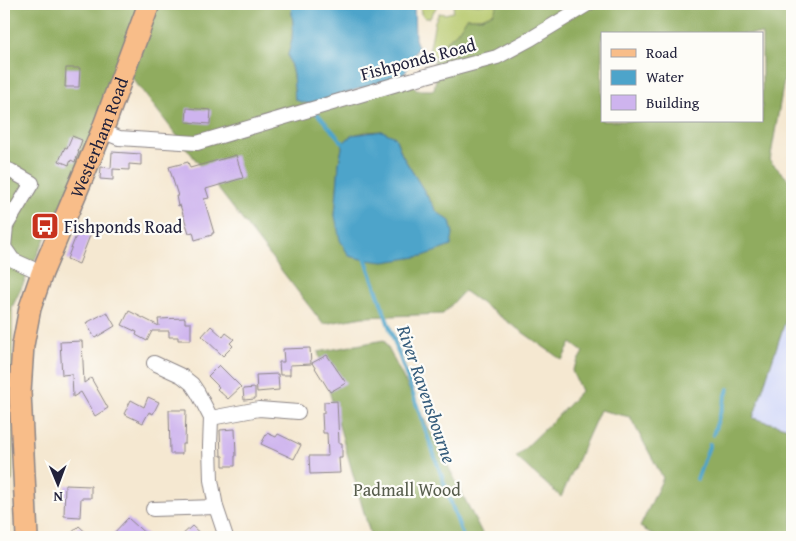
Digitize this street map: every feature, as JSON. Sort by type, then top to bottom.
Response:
[{"type":"main road","name":"Westerham Road","points":[[27,537],[20,392],[23,345],[30,308],[42,273],[102,131],[150,4]]},
{"type":"street","name":"Fishponds Road","points":[[102,131],[119,138],[198,143],[407,81],[497,57],[588,4]]},
{"type":"street","points":[[4,168],[32,183],[6,226],[4,247],[13,260],[42,273]]},
{"type":"street","points":[[154,363],[182,376],[192,384],[211,418],[211,480],[216,507],[226,537]]},
{"type":"street","points":[[211,418],[259,409],[298,412]]},
{"type":"street","points":[[153,509],[216,507]]},
{"type":"shaded area","points":[[792,301],[792,429],[753,418]]},
{"type":"green space","points":[[4,4],[291,4],[292,40],[288,55],[293,74],[295,100],[414,85],[416,90],[434,90],[436,78],[433,67],[441,47],[457,32],[467,18],[482,18],[493,13],[498,4],[792,4],[792,34],[770,161],[792,183],[792,301],[753,418],[792,429],[792,537],[657,537],[640,527],[663,478],[630,417],[600,410],[561,497],[516,457],[581,391],[572,371],[583,352],[571,343],[562,360],[464,291],[443,314],[363,317],[323,324],[126,70],[4,324]],"holes":[[[382,131],[395,137],[402,155],[437,212],[335,216],[339,163],[343,143],[352,135],[366,132]]]},
{"type":"green space","points":[[420,4],[438,4],[430,18],[425,18],[421,14]]},
{"type":"green space","points":[[454,4],[498,4],[493,13],[482,18],[467,18],[457,32],[441,47],[435,59],[429,52],[435,21],[439,13],[453,12]]},
{"type":"green space","points":[[12,285],[12,481],[4,479],[4,286]]},
{"type":"green space","name":"Padmall Wood","points":[[384,340],[484,537],[371,537],[318,352]]},
{"type":"water","points":[[291,4],[414,4],[415,39],[418,47],[404,75],[309,104],[295,100],[293,74],[288,55],[292,40],[293,23]]},
{"type":"water","points":[[382,131],[395,137],[402,155],[437,212],[450,221],[453,234],[451,246],[423,256],[384,262],[349,256],[340,240],[335,216],[339,163],[343,143],[352,135]]},
{"type":"building","points":[[66,68],[80,68],[79,87],[65,87]]},
{"type":"building","points":[[187,108],[211,110],[210,124],[186,122]]},
{"type":"building","points":[[72,136],[82,140],[75,162],[71,160],[69,165],[59,161]]},
{"type":"building","points":[[112,152],[141,154],[141,165],[129,164],[129,170],[113,169],[113,180],[100,179],[101,167],[111,168]]},
{"type":"building","points":[[236,155],[243,178],[206,189],[209,198],[204,199],[214,233],[195,240],[193,232],[189,233],[180,205],[178,206],[176,196],[178,196],[169,167],[188,162],[190,168]]},
{"type":"building","points":[[79,228],[91,233],[79,264],[67,259]]},
{"type":"building","points":[[129,311],[159,326],[158,319],[185,318],[185,323],[191,323],[191,340],[178,340],[178,337],[169,337],[169,331],[152,331],[147,341],[136,335],[137,332],[122,325]]},
{"type":"building","points":[[107,312],[115,326],[95,338],[86,323]]},
{"type":"building","points":[[211,326],[223,337],[226,333],[234,339],[230,343],[233,346],[223,356],[202,336]]},
{"type":"building","points":[[82,341],[84,383],[91,378],[108,408],[95,416],[81,392],[73,397],[72,374],[62,375],[60,342]]},
{"type":"building","points":[[310,348],[311,364],[290,365],[290,375],[280,375],[279,362],[284,362],[283,349]]},
{"type":"building","points":[[327,355],[346,383],[330,392],[312,363]]},
{"type":"building","points":[[219,365],[241,387],[228,399],[217,389],[219,387],[208,376]]},
{"type":"building","points":[[278,374],[279,390],[257,392],[256,375]]},
{"type":"building","points":[[255,388],[255,399],[244,400],[243,389]]},
{"type":"building","points":[[148,397],[159,402],[153,414],[149,412],[143,423],[124,414],[131,400],[144,407]]},
{"type":"building","points":[[337,401],[339,443],[342,443],[342,458],[339,458],[340,473],[310,474],[309,456],[328,456],[327,433],[323,433],[322,413],[324,413],[324,402]]},
{"type":"building","points":[[169,410],[186,410],[185,444],[182,444],[182,454],[170,454]]},
{"type":"building","points":[[235,429],[235,466],[223,466],[220,430]]},
{"type":"building","points":[[267,433],[276,437],[278,434],[301,445],[294,459],[261,444]]},
{"type":"building","points":[[65,485],[91,486],[91,498],[81,498],[80,517],[64,516]]},
{"type":"building","points":[[128,518],[149,537],[110,537]]},
{"type":"building","points":[[79,526],[91,537],[67,537]]},
{"type":"building","points":[[192,526],[204,537],[180,537]]},
{"type":"waterway","points":[[315,111],[343,143]]},
{"type":"waterway","name":"River Ravensbourne","points":[[366,260],[463,537]]},
{"type":"waterway","points":[[713,435],[728,389]]},
{"type":"waterway","points":[[697,479],[710,444]]},
{"type":"place","name":"Fishponds Road","points":[[45,226]]}]
